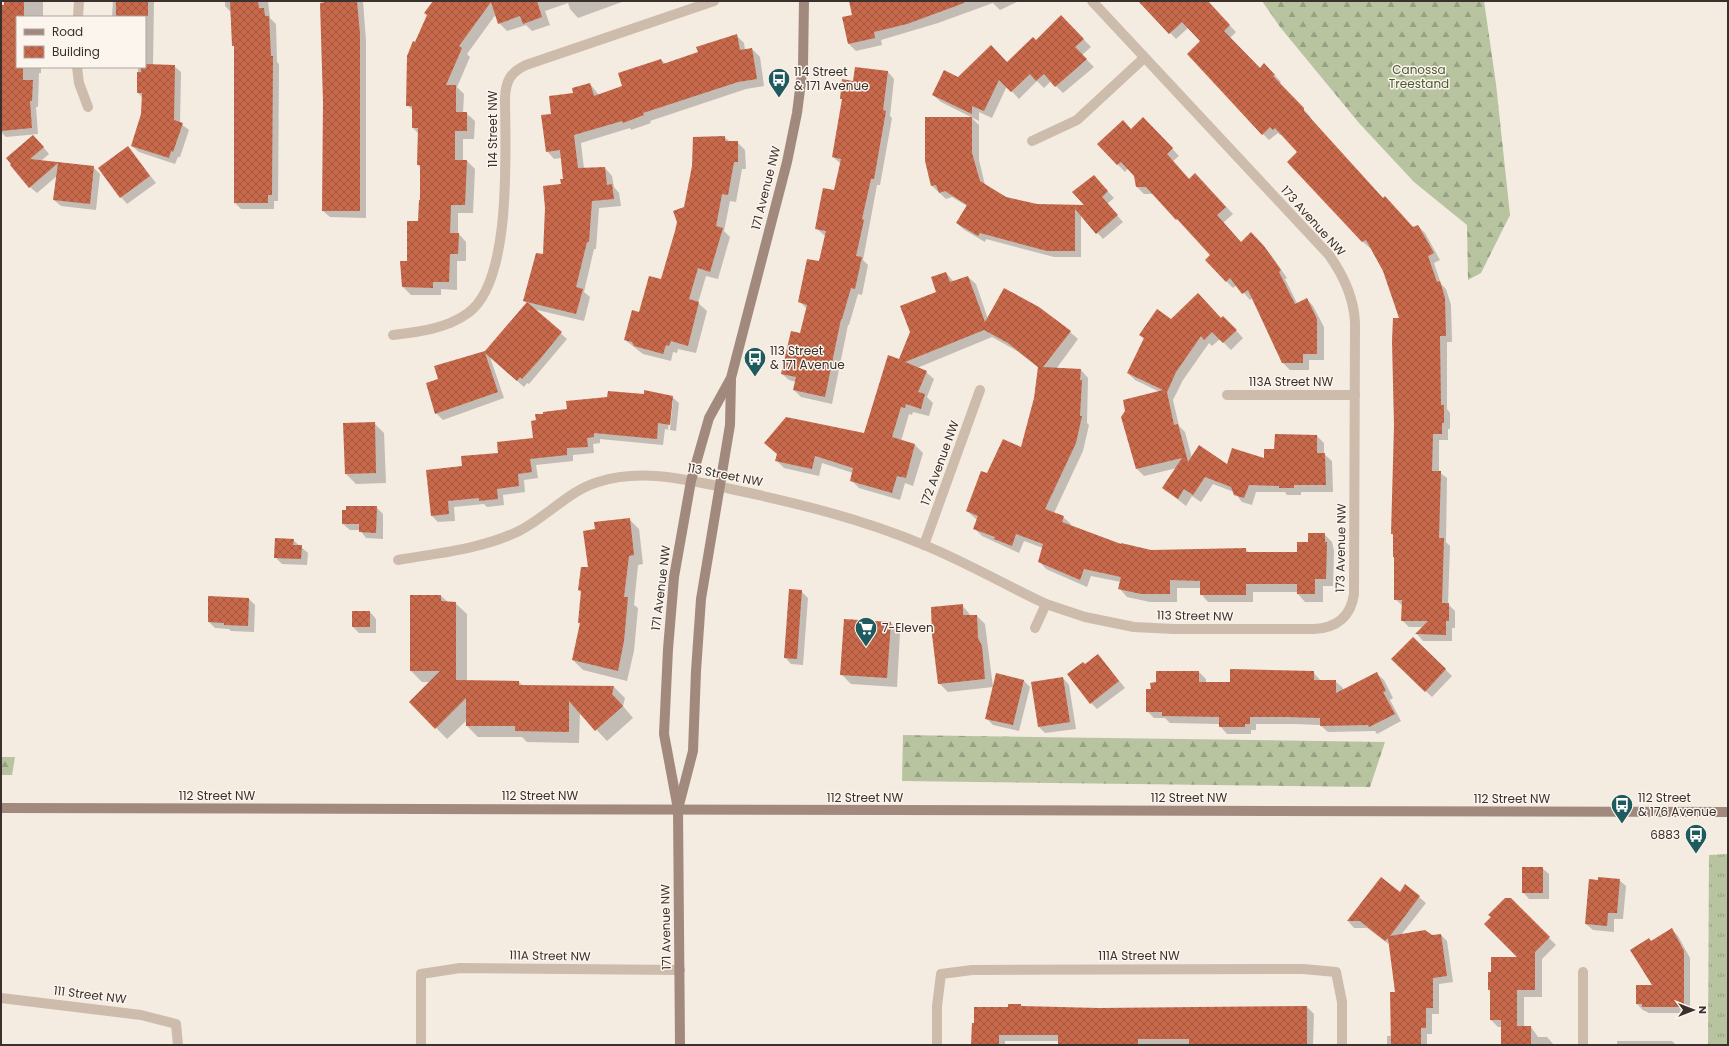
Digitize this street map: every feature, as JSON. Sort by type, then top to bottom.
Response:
[{"type":"main road","name":"171 Avenue NW","points":[[678,809],[693,751],[701,599],[730,425],[731,378],[787,162],[797,113],[803,66],[804,1]]},
{"type":"main road","name":"171 Avenue NW","points":[[680,1045],[678,809],[664,734],[668,649],[674,577],[691,481],[709,418],[731,378]]},
{"type":"main road","name":"112 Street NW","points":[[1,808],[1728,812]]},
{"type":"street","points":[[78,16],[79,1]]},
{"type":"street","name":"114 Street NW","points":[[392,335],[424,331],[454,321],[468,313],[478,304],[487,289],[492,273],[503,219],[506,167],[505,86],[509,77],[516,70],[526,65],[714,1]]},
{"type":"street","name":"173 Avenue NW","points":[[1092,1],[1329,255],[1339,269],[1348,288],[1355,312],[1354,594],[1350,609],[1345,617]]},
{"type":"street","points":[[1032,141],[1077,120],[1144,58]]},
{"type":"street","points":[[77,68],[79,83],[88,107]]},
{"type":"street","name":"172 Avenue NW","points":[[924,545],[980,390]]},
{"type":"street","name":"113A Street NW","points":[[1227,395],[1355,395]]},
{"type":"street","name":"113 Street NW","points":[[398,560],[479,545],[504,537],[533,523],[582,488],[598,482],[633,475],[651,475],[719,486],[813,507],[884,529],[924,545],[1046,604],[1066,612],[1103,622],[1154,629],[1322,629],[1330,627],[1345,617]]},
{"type":"street","points":[[1035,628],[1046,604]]},
{"type":"street","name":"111A Street NW","points":[[421,1045],[421,974],[460,968],[680,970]]},
{"type":"street","name":"111A Street NW","points":[[937,1045],[937,1006],[941,974],[972,970],[1302,969],[1336,972],[1342,1002],[1342,1045]]},
{"type":"street","points":[[1583,972],[1583,1045]]},
{"type":"street","name":"111 Street NW","points":[[1,998],[141,1015],[176,1024],[178,1045]]},
{"type":"green space","name":"Canossa Treestand","points":[[1262,1],[1484,1],[1496,84],[1510,215],[1481,273],[1468,280],[1467,225],[1414,182],[1359,123],[1280,27]]},
{"type":"green space","points":[[903,735],[1385,742],[1370,787],[902,781]]},
{"type":"green space","points":[[1,757],[15,757],[12,775],[1,775]]},
{"type":"green space","points":[[1728,854],[1728,1045],[1708,1045],[1709,855]]},
{"type":"building","points":[[4,1],[24,1],[24,16],[16,16],[16,68],[23,68],[23,80],[33,80],[32,101],[30,101],[32,128],[1,131],[1,5],[4,5]]},
{"type":"building","points":[[116,1],[148,1],[148,16],[116,16]]},
{"type":"building","points":[[230,1],[258,1],[259,8],[264,8],[265,16],[269,16],[271,56],[273,56],[272,195],[268,195],[268,203],[234,203],[234,46],[232,46]]},
{"type":"building","points":[[324,1],[357,1],[360,34],[360,211],[322,211],[323,102],[320,3],[324,3]]},
{"type":"building","points":[[433,1],[537,1],[542,17],[523,24],[520,16],[498,24],[491,2],[459,46],[462,48],[446,85],[456,85],[456,112],[467,112],[467,131],[455,131],[455,160],[467,160],[465,205],[451,205],[450,233],[459,233],[458,254],[450,254],[449,282],[433,282],[433,288],[402,287],[400,261],[407,261],[407,221],[418,221],[420,200],[420,165],[417,165],[418,128],[412,128],[412,106],[406,106],[407,56],[427,15],[424,13]]},
{"type":"building","points":[[849,1],[964,1],[964,3],[907,24],[874,32],[875,38],[848,44],[842,17],[852,15]]},
{"type":"building","points":[[1138,1],[1208,1],[1230,25],[1224,31],[1260,68],[1264,63],[1275,75],[1273,76],[1304,108],[1304,111],[1383,198],[1385,196],[1413,227],[1418,225],[1434,253],[1428,256],[1437,282],[1440,281],[1445,298],[1446,336],[1440,336],[1441,405],[1444,405],[1444,423],[1442,423],[1442,434],[1433,434],[1432,471],[1441,471],[1439,538],[1444,538],[1442,603],[1449,603],[1449,621],[1446,621],[1446,635],[1415,634],[1428,621],[1401,621],[1402,600],[1394,600],[1393,534],[1391,534],[1394,426],[1392,341],[1393,318],[1399,318],[1383,271],[1366,240],[1362,242],[1287,162],[1297,152],[1275,128],[1273,130],[1270,127],[1262,135],[1187,54],[1200,41],[1182,22],[1169,34]]},
{"type":"building","points":[[1061,15],[1084,39],[1075,47],[1087,59],[1055,87],[1044,74],[1036,81],[1030,74],[1011,92],[999,80],[984,111],[972,106],[972,114],[932,95],[944,70],[958,77],[991,45],[1007,62],[1033,37],[1036,40]]},
{"type":"building","points":[[737,34],[740,50],[752,48],[757,79],[738,82],[643,113],[644,115],[623,123],[622,121],[574,135],[578,168],[605,167],[607,185],[612,184],[614,199],[592,201],[589,242],[587,242],[576,287],[583,289],[576,314],[523,301],[536,253],[543,254],[545,208],[543,186],[561,184],[560,179],[563,179],[560,150],[546,152],[541,115],[551,114],[549,96],[573,93],[572,88],[590,83],[594,96],[622,86],[618,73],[661,59],[663,64],[698,52],[696,47]]},
{"type":"building","points":[[146,64],[175,65],[174,120],[183,123],[173,152],[171,151],[169,158],[131,146],[141,114],[142,93],[137,93],[137,72],[141,72],[141,68],[146,68]]},
{"type":"building","points":[[855,67],[888,71],[883,110],[886,111],[874,179],[871,179],[862,219],[864,220],[856,256],[862,257],[855,289],[851,288],[841,319],[825,397],[793,390],[796,377],[781,374],[791,331],[800,333],[807,305],[798,302],[807,259],[819,261],[826,231],[815,229],[823,188],[834,190],[841,159],[832,157],[842,99],[840,99],[842,79],[853,81]]},
{"type":"building","points":[[925,117],[972,117],[972,153],[980,181],[1006,197],[1037,204],[1084,205],[1072,192],[1094,175],[1108,191],[1102,197],[1118,215],[1096,234],[1075,209],[1075,251],[1047,251],[980,233],[978,236],[956,223],[967,205],[945,191],[939,193],[936,185],[931,186],[925,161]]},
{"type":"building","points":[[1143,117],[1173,148],[1167,154],[1189,179],[1195,173],[1226,207],[1217,215],[1241,242],[1251,232],[1264,246],[1281,270],[1279,272],[1295,304],[1307,298],[1317,319],[1317,354],[1303,354],[1303,363],[1282,363],[1248,290],[1242,294],[1230,278],[1226,282],[1205,260],[1210,255],[1177,219],[1176,220],[1146,187],[1136,187],[1134,176],[1121,162],[1117,165],[1097,144],[1123,120],[1131,129]]},
{"type":"building","points":[[33,135],[44,147],[30,159],[94,166],[90,204],[53,200],[58,163],[29,188],[10,165],[11,164],[6,158]]},
{"type":"building","points":[[725,136],[725,141],[738,141],[738,162],[734,162],[728,195],[722,194],[716,226],[723,228],[710,272],[698,268],[689,299],[699,302],[688,346],[671,341],[669,346],[666,345],[663,354],[634,346],[632,342],[624,340],[632,310],[639,312],[649,276],[661,279],[677,222],[673,211],[684,207],[692,166],[693,137]]},
{"type":"building","points":[[128,146],[150,176],[120,198],[98,168]]},
{"type":"building","points":[[946,272],[950,282],[968,276],[985,322],[1004,288],[1039,307],[1071,331],[1043,367],[1081,369],[1080,380],[1082,380],[1080,416],[1082,416],[1076,443],[1045,509],[1064,516],[1062,522],[1121,544],[1151,550],[1246,548],[1246,552],[1297,552],[1297,542],[1308,542],[1308,533],[1325,533],[1325,542],[1327,542],[1326,579],[1315,579],[1315,594],[1297,594],[1297,584],[1246,584],[1246,595],[1200,595],[1200,581],[1170,580],[1170,594],[1141,594],[1118,589],[1121,577],[1084,569],[1080,580],[1038,562],[1043,544],[1016,534],[1012,546],[994,539],[995,537],[973,529],[978,516],[966,511],[981,471],[987,473],[1003,439],[1021,447],[1034,398],[1038,367],[1008,343],[984,330],[905,362],[927,371],[918,392],[925,394],[921,409],[906,404],[905,408],[901,407],[892,437],[915,444],[906,478],[897,476],[892,493],[850,481],[853,468],[815,456],[812,469],[775,461],[777,454],[764,443],[786,417],[864,433],[888,355],[899,359],[910,332],[900,306],[936,292],[931,277]]},
{"type":"building","points":[[1198,293],[1221,318],[1223,316],[1237,330],[1223,343],[1212,332],[1204,340],[1201,336],[1176,372],[1167,392],[1174,425],[1178,424],[1188,462],[1199,445],[1227,464],[1232,448],[1264,458],[1264,449],[1274,449],[1275,434],[1317,435],[1317,453],[1325,453],[1326,485],[1294,485],[1294,488],[1279,488],[1279,486],[1249,485],[1244,498],[1234,495],[1231,487],[1205,477],[1193,495],[1184,489],[1178,499],[1162,488],[1182,458],[1136,469],[1121,417],[1125,411],[1123,400],[1163,390],[1127,373],[1144,338],[1139,335],[1157,309],[1171,319]]},
{"type":"building","points":[[527,302],[562,332],[540,359],[522,379],[520,377],[517,381],[485,353],[498,392],[435,414],[426,383],[438,379],[434,366],[485,351]]},
{"type":"building","points":[[644,390],[673,396],[670,425],[658,423],[657,439],[594,433],[594,437],[587,438],[588,447],[567,448],[567,455],[530,459],[532,472],[518,474],[519,486],[497,489],[498,499],[479,501],[479,498],[448,501],[449,514],[431,516],[426,470],[462,466],[461,456],[498,453],[497,442],[533,438],[531,421],[536,420],[535,414],[543,414],[543,412],[567,409],[566,401],[607,397],[608,391],[644,394]]},
{"type":"building","points":[[375,422],[376,473],[345,474],[343,423]]},
{"type":"building","points":[[346,506],[377,506],[376,533],[359,532],[359,524],[342,524],[342,510],[346,510]]},
{"type":"building","points":[[630,518],[634,555],[629,556],[624,597],[628,597],[624,641],[618,671],[572,660],[580,623],[578,623],[581,591],[578,590],[581,567],[588,567],[583,531],[595,529],[594,522]]},
{"type":"building","points":[[275,538],[294,539],[293,545],[302,545],[301,559],[274,558]]},
{"type":"building","points":[[789,589],[802,590],[797,659],[784,658]]},
{"type":"building","points":[[410,595],[441,595],[441,601],[456,602],[456,680],[519,681],[519,685],[614,686],[612,694],[623,706],[595,731],[569,701],[569,732],[515,731],[515,726],[466,726],[466,698],[435,729],[409,702],[440,671],[410,671]]},
{"type":"building","points":[[208,596],[249,598],[248,626],[224,625],[224,623],[208,622]]},
{"type":"building","points":[[963,604],[963,615],[977,615],[978,638],[982,646],[985,679],[938,684],[932,635],[931,607]]},
{"type":"building","points":[[352,611],[370,611],[370,627],[352,627]]},
{"type":"building","name":"7-Eleven","points":[[844,619],[891,622],[887,678],[840,675]]},
{"type":"building","points":[[1413,637],[1446,669],[1425,692],[1391,659]]},
{"type":"building","points":[[1098,654],[1119,681],[1090,704],[1067,674],[1083,662],[1085,664]]},
{"type":"building","points":[[1230,669],[1314,671],[1314,680],[1336,680],[1336,693],[1377,672],[1386,691],[1383,692],[1395,714],[1369,727],[1368,725],[1320,726],[1320,718],[1250,717],[1250,724],[1245,724],[1245,727],[1219,727],[1219,717],[1162,716],[1162,712],[1146,712],[1146,689],[1151,689],[1150,683],[1156,682],[1156,671],[1199,671],[1199,682],[1230,682]]},
{"type":"building","points":[[996,673],[1024,680],[1013,725],[985,719]]},
{"type":"building","points":[[1063,677],[1070,722],[1038,727],[1031,682]]},
{"type":"building","points":[[1522,867],[1543,867],[1543,893],[1522,893]]},
{"type":"building","points":[[1381,877],[1400,892],[1405,884],[1420,896],[1390,936],[1425,930],[1432,935],[1441,934],[1447,976],[1433,978],[1433,1008],[1426,1008],[1426,1028],[1421,1028],[1421,1045],[1391,1045],[1390,992],[1395,992],[1388,938],[1385,941],[1360,921],[1347,921]]},
{"type":"building","points":[[1598,877],[1620,879],[1617,913],[1608,913],[1607,926],[1585,924],[1589,879],[1598,880]]},
{"type":"building","points":[[1505,898],[1511,898],[1550,937],[1535,952],[1535,990],[1517,990],[1517,1026],[1531,1026],[1531,1045],[1501,1045],[1501,1020],[1490,1020],[1490,990],[1488,990],[1488,972],[1491,972],[1491,957],[1517,957],[1484,924],[1491,917],[1488,915]]},
{"type":"building","points":[[1672,928],[1684,951],[1684,1007],[1642,1007],[1642,1004],[1636,1004],[1636,985],[1652,985],[1630,950],[1649,938],[1651,941]]},
{"type":"building","points":[[1008,1004],[1021,1004],[1021,1006],[1099,1008],[1307,1006],[1307,1045],[1189,1045],[1189,1039],[1138,1039],[1138,1045],[1058,1045],[1058,1035],[999,1035],[999,1045],[971,1045],[972,1023],[974,1023],[974,1007],[1008,1007]]},
{"type":"place","name":"114 Street & 171 Avenue","points":[[779,98]]},
{"type":"place","name":"113 Street & 171 Avenue","points":[[755,378]]},
{"type":"place","name":"7-Eleven","points":[[866,648]]},
{"type":"place","name":"112 Street & 176 Avenue","points":[[1622,824]]},
{"type":"place","name":"6883","points":[[1696,854]]}]
